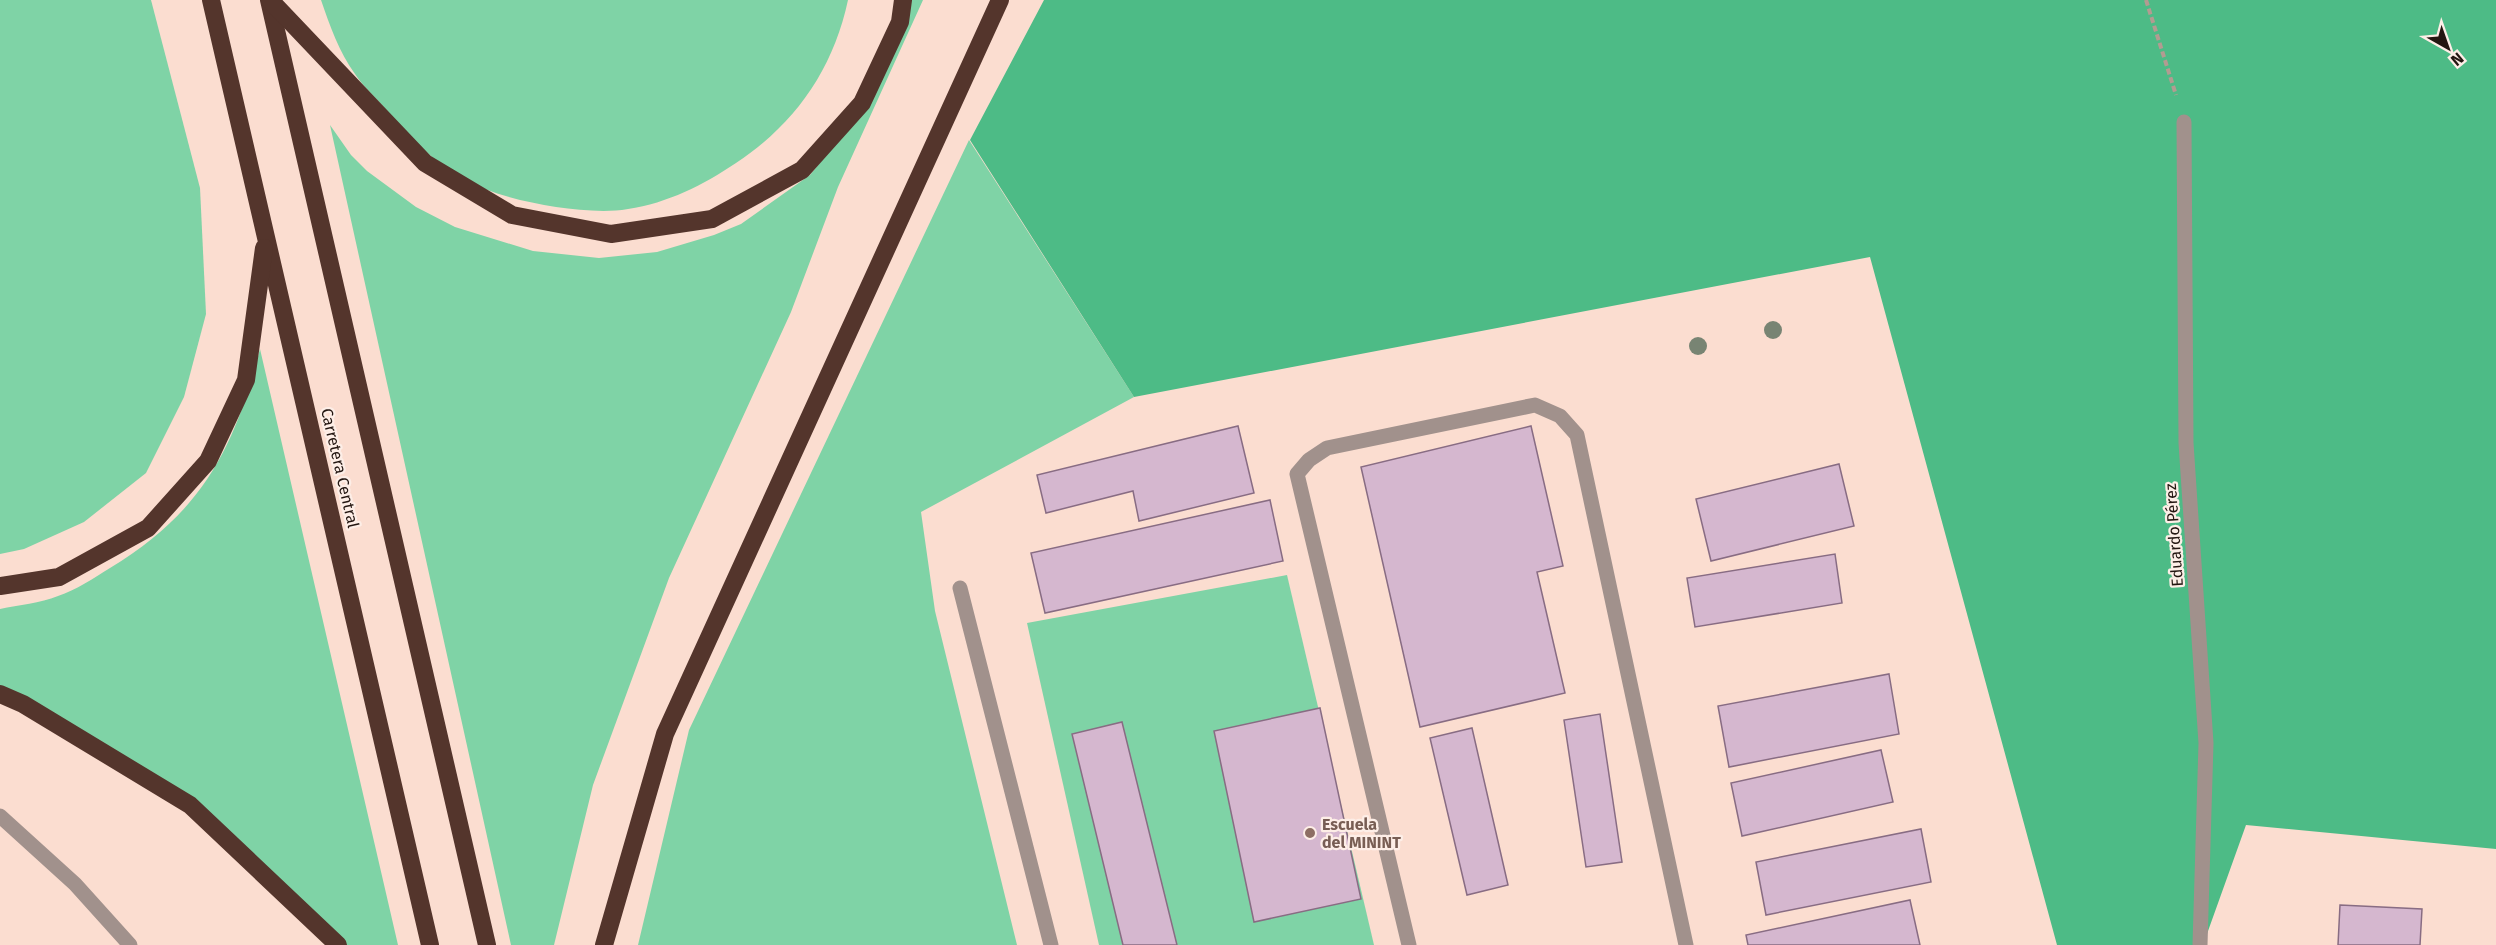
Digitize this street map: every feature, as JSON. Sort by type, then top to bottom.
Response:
[{"type":"highway","name":"Carretera Central","points":[[211,0],[430,945]]},
{"type":"highway","points":[[269,0],[424,163],[512,215],[611,234],[712,219],[801,170],[862,103],[900,22],[903,0]]},
{"type":"highway","points":[[269,0],[487,945]]},
{"type":"highway","points":[[604,945],[665,734],[1000,0]]},
{"type":"highway","points":[[0,586],[59,577],[148,528],[208,461],[246,380],[266,234]]},
{"type":"highway","points":[[0,694],[23,704],[190,805],[338,945]]},
{"type":"street","name":"Eduardo Pérez","points":[[2184,122],[2186,443],[2206,743],[2200,945]]},
{"type":"street","points":[[1409,945],[1298,474],[1309,460],[1327,448],[1535,405],[1560,416],[1577,435],[1686,945]]},
{"type":"street","points":[[960,588],[1052,945]]},
{"type":"street","points":[[0,816],[75,884],[130,945]]},
{"type":"path","points":[[2146,0],[2184,122]]},
{"type":"green space","points":[[0,0],[151,0],[200,188],[206,314],[184,397],[146,473],[84,522],[24,549],[0,554]]},
{"type":"green space","points":[[321,0],[848,0],[841,26],[822,72],[793,113],[757,148],[711,179],[671,198],[643,206],[601,211],[556,207],[507,197],[472,184],[439,163],[409,135],[364,86],[349,66],[331,29]]},
{"type":"green space","points":[[908,0],[923,0],[838,187],[791,312],[669,578],[593,785],[554,945],[511,945],[330,125],[351,155],[367,171],[416,207],[455,227],[533,251],[599,258],[657,252],[714,235],[741,224],[810,175],[835,144]]},
{"type":"green space","points":[[1044,0],[2496,0],[2496,849],[2246,825],[2203,945],[2057,945],[1870,257],[1134,397],[970,140]]},
{"type":"green space","points":[[969,140],[1134,397],[921,512],[935,611],[1017,945],[638,945],[689,730]]},
{"type":"green space","points":[[260,349],[398,945],[345,945],[196,801],[0,686],[0,609],[44,600],[71,590],[98,576],[142,547],[169,524],[191,501],[210,475],[225,448],[239,418]]},
{"type":"green space","points":[[1287,575],[1374,945],[1099,945],[1027,623]]},
{"type":"building","points":[[1238,426],[1254,493],[1139,521],[1133,491],[1046,513],[1037,475]]},
{"type":"building","points":[[1531,426],[1563,566],[1537,572],[1565,693],[1420,727],[1361,467]]},
{"type":"building","points":[[1839,464],[1854,526],[1711,561],[1696,499]]},
{"type":"building","points":[[1270,500],[1283,561],[1045,613],[1031,553]]},
{"type":"building","points":[[1835,554],[1842,603],[1695,627],[1687,578]]},
{"type":"building","points":[[1889,674],[1899,734],[1729,767],[1718,706]]},
{"type":"building","points":[[1320,708],[1361,899],[1254,922],[1214,731]]},
{"type":"building","points":[[1600,714],[1622,862],[1586,867],[1564,720]]},
{"type":"building","points":[[1122,722],[1177,945],[1123,945],[1072,734]]},
{"type":"building","points":[[1472,728],[1508,885],[1467,895],[1430,738]]},
{"type":"building","points":[[1881,750],[1893,802],[1742,836],[1731,783]]},
{"type":"building","points":[[1921,829],[1931,882],[1766,915],[1756,862]]},
{"type":"building","points":[[1910,900],[1920,945],[1748,945],[1746,935]]},
{"type":"building","points":[[2340,905],[2422,909],[2420,945],[2338,945]]},
{"type":"place","name":"Escuela del MININT","points":[[1310,833]]}]
